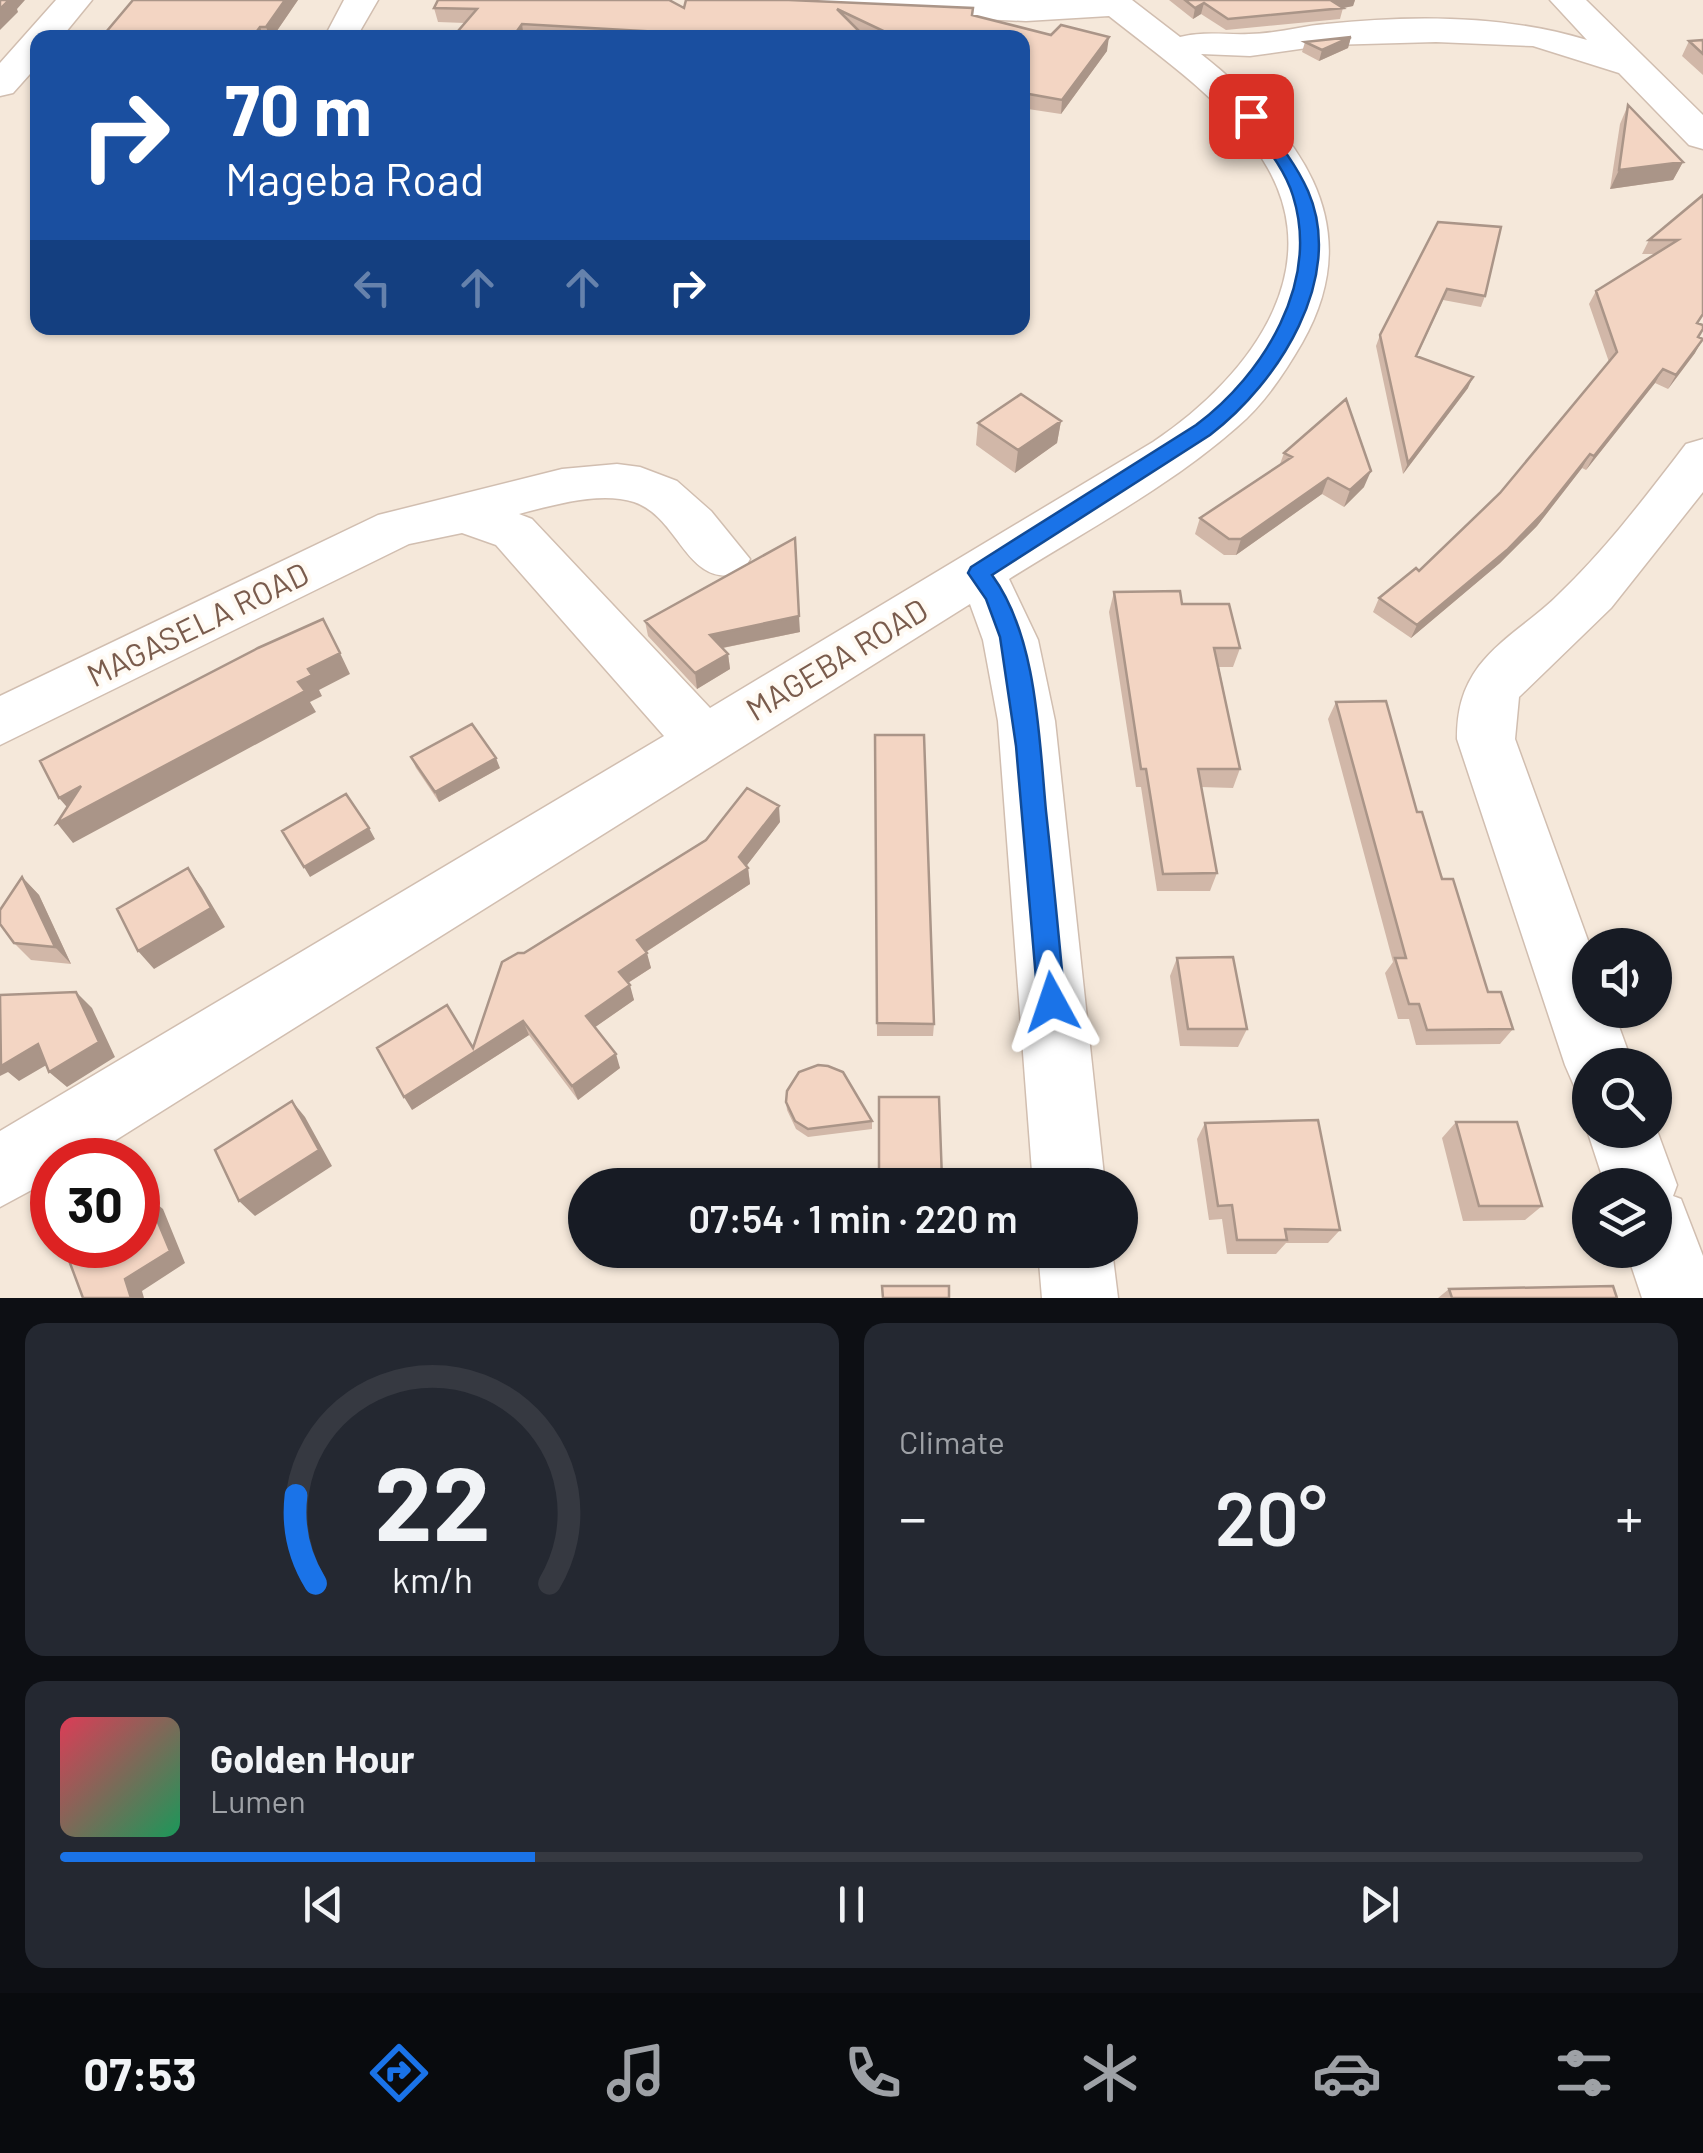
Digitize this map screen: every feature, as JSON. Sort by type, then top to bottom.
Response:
[{"type":"street","points":[[49,30],[75,0]]},
{"type":"street","points":[[342,30],[361,0]]},
{"type":"street","points":[[780,0],[1026,12],[1113,3]]},
{"type":"street","points":[[1567,0],[1703,137]]},
{"type":"street","name":"MAGEBA ROAD","points":[[0,1171],[979,573],[1179,447],[1226,412],[1272,358],[1300,302],[1310,243],[1301,194],[1278,152],[1251,116],[1113,3]]},
{"type":"street","points":[[1173,50],[1204,42],[1250,45],[1316,35],[1436,31],[1536,36],[1630,65]]},
{"type":"street","points":[[0,85],[30,51]]},
{"type":"street","points":[[1593,1048],[1486,739],[1486,713],[1492,694],[1508,672],[1575,612],[1636,545],[1703,456]]},
{"type":"street","name":"MAGASELA ROAD","points":[[0,722],[396,528],[464,514],[535,490],[631,485],[658,491],[724,560]]},
{"type":"street","points":[[464,514],[514,532],[704,741]]},
{"type":"street","points":[[979,573],[996,596],[1011,637],[1028,746],[1067,1168]]},
{"type":"street","points":[[1077,1268],[1080,1298]]},
{"type":"street","points":[[1670,1268],[1680,1298]]},
{"type":"shaded area","points":[[0,0],[1703,0],[1703,1298],[0,1298]]},
{"type":"building","points":[[133,0],[285,0],[266,27],[258,30],[108,30]]},
{"type":"building","points":[[438,0],[669,0],[684,8],[686,0],[789,0],[973,8],[972,15],[1051,35],[1061,25],[1109,37],[1062,100],[1030,94],[1030,30],[881,30],[837,9],[858,30],[625,30],[522,24],[518,30],[459,30],[477,9],[434,8]]},
{"type":"building","points":[[1185,0],[1336,0],[1332,1],[1343,8],[1228,19],[1204,3],[1195,8]]},
{"type":"building","points":[[1351,37],[1322,50],[1305,42]]},
{"type":"building","points":[[1703,40],[1703,54],[1689,41]]},
{"type":"building","points":[[1628,105],[1683,162],[1619,170]]},
{"type":"building","points":[[1703,195],[1703,314],[1697,323],[1703,325],[1698,337],[1703,339],[1676,375],[1663,369],[1544,512],[1507,550],[1417,625],[1379,598],[1416,568],[1419,571],[1500,493],[1617,352],[1596,291],[1678,240],[1649,240]]},
{"type":"building","points":[[1438,222],[1501,227],[1485,296],[1447,289],[1416,356],[1473,377],[1408,463],[1380,335]]},
{"type":"building","points":[[1021,394],[1061,421],[1018,450],[978,423]]},
{"type":"building","points":[[1346,399],[1371,471],[1350,490],[1328,478],[1241,539],[1229,539],[1200,518],[1292,457],[1284,453]]},
{"type":"building","points":[[795,538],[799,616],[710,635],[728,654],[695,673],[645,621]]},
{"type":"building","points":[[1180,591],[1182,604],[1229,604],[1240,648],[1214,648],[1240,769],[1198,769],[1217,873],[1163,874],[1146,769],[1141,769],[1114,592]]},
{"type":"building","points":[[323,619],[340,653],[308,669],[312,675],[298,682],[305,691],[57,823],[81,786],[59,798],[40,761],[258,648]]},
{"type":"building","points":[[1386,701],[1417,812],[1422,812],[1442,879],[1453,879],[1488,992],[1501,992],[1513,1029],[1427,1030],[1419,1004],[1409,1004],[1395,958],[1406,958],[1336,702]]},
{"type":"building","points":[[472,724],[496,758],[435,792],[411,757]]},
{"type":"building","points":[[875,735],[924,735],[934,1024],[877,1023]]},
{"type":"building","points":[[747,788],[779,806],[739,857],[748,868],[637,940],[647,953],[619,972],[630,985],[586,1016],[616,1054],[572,1086],[523,1021],[404,1097],[377,1048],[447,1005],[473,1048],[502,962],[524,953],[706,840]]},
{"type":"building","points":[[346,794],[369,828],[304,867],[282,831]]},
{"type":"building","points":[[188,868],[211,908],[138,951],[117,909]]},
{"type":"building","points":[[22,877],[55,947],[14,943],[0,924],[0,910]]},
{"type":"building","points":[[1233,957],[1247,1029],[1188,1029],[1177,958]]},
{"type":"building","points":[[76,992],[99,1042],[49,1072],[38,1044],[1,1066],[0,995]]},
{"type":"building","points":[[818,1065],[843,1072],[872,1121],[808,1129],[795,1121],[786,1102],[787,1091],[799,1072]]},
{"type":"building","points":[[879,1097],[939,1097],[942,1168],[879,1168]]},
{"type":"building","points":[[292,1101],[319,1150],[239,1201],[215,1150]]},
{"type":"building","points":[[1318,1120],[1340,1230],[1285,1229],[1287,1240],[1237,1240],[1232,1205],[1218,1206],[1205,1123]]},
{"type":"building","points":[[1456,1122],[1517,1122],[1542,1206],[1479,1206]]},
{"type":"building","points":[[160,1227],[170,1251],[160,1257]]},
{"type":"building","points":[[72,1268],[143,1268],[125,1279],[131,1298],[83,1298]]},
{"type":"building","points":[[882,1286],[949,1286],[949,1298],[883,1298]]},
{"type":"building","points":[[1613,1286],[1617,1298],[1452,1298],[1449,1289]]},
{"type":"route","points":[[1052,1002],[1028,746],[1011,637],[996,596],[979,573],[1203,430],[1226,412],[1272,358],[1300,302],[1310,243],[1301,194],[1278,152],[1251,116]]}]
